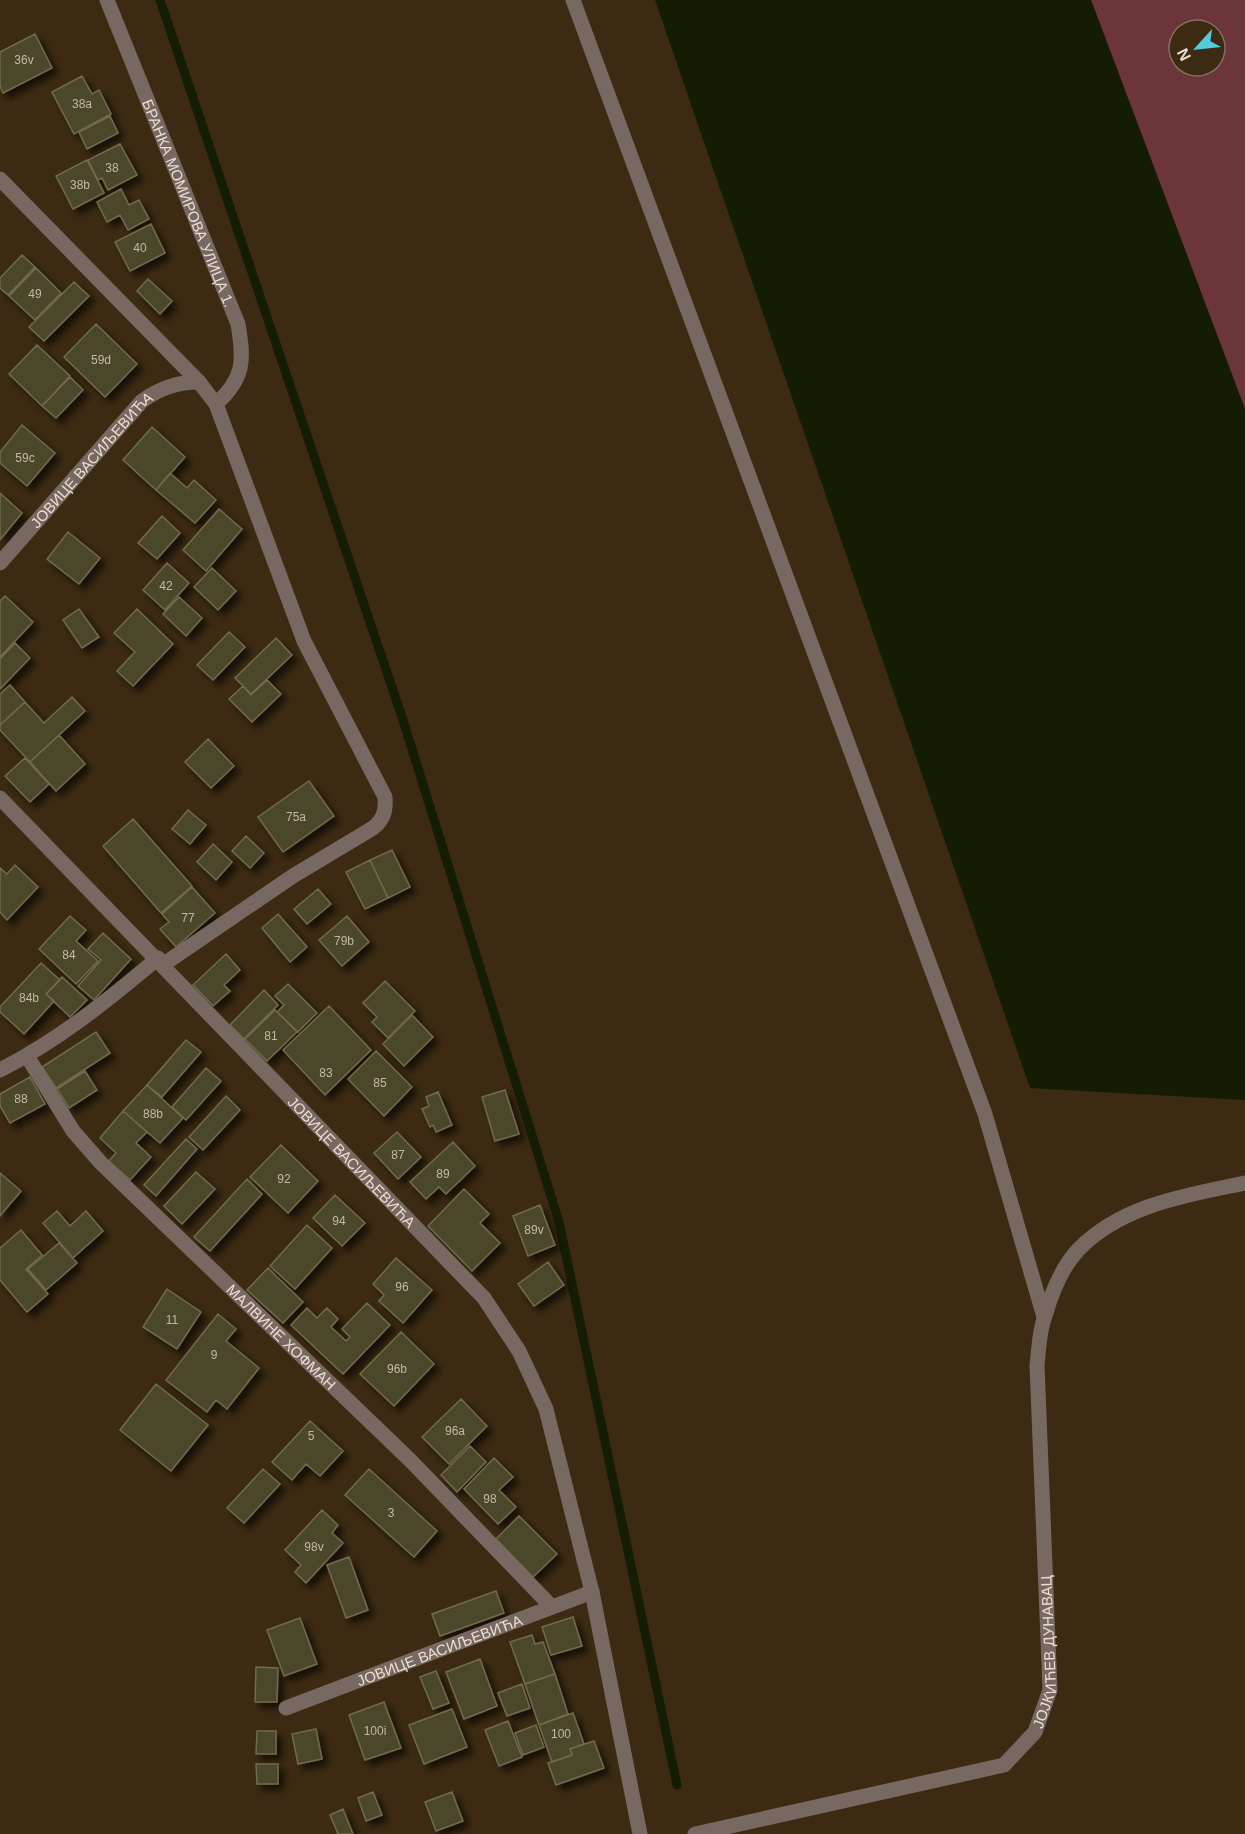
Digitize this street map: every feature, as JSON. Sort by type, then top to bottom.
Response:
[{"type":"street","name":"БРАНКА МОМИРОВА УЛИЦА 1.","points":[[107,0],[238,324],[242,347],[241,369],[231,390],[216,404]]},
{"type":"street","points":[[573,0],[985,1114],[1044,1317]]},
{"type":"street","points":[[0,179],[199,382],[216,404],[304,641],[385,797],[386,809],[381,821],[374,828],[293,876],[161,961],[94,1012],[27,1056],[0,1070]]},
{"type":"street","name":"ЈОВИЦЕ ВАСИЉЕВИЋА","points":[[0,563],[142,401],[156,391],[172,385],[199,382]]},
{"type":"street","name":"ЈОВИЦЕ ВАСИЉЕВИЋА","points":[[0,798],[161,961],[484,1298],[519,1351],[546,1409],[592,1592],[640,1834]]},
{"type":"street","name":"МАЛВИНЕ ХОФМАН","points":[[27,1056],[73,1131],[101,1163],[410,1460],[551,1605]]},
{"type":"street","points":[[1044,1317],[1060,1278],[1077,1251],[1102,1232],[1136,1212],[1165,1200],[1245,1183]]},
{"type":"street","name":"ЈОЈКИЋЕВ ДУНАВАЦ","points":[[695,1834],[1004,1765],[1035,1732],[1050,1690],[1037,1365],[1044,1317]]},
{"type":"street","name":"ЈОВИЦЕ ВАСИЉЕВИЋА","points":[[286,1708],[551,1605],[592,1592]]},
{"type":"shaded area","points":[[655,0],[1091,0],[1245,409],[1245,1100],[1030,1088]]},
{"type":"shaded area","points":[[1091,0],[1245,0],[1245,409]]},
{"type":"building","points":[[35,34],[52,68],[3,93],[0,86],[0,52]]},
{"type":"building","points":[[82,76],[92,94],[99,90],[111,114],[74,134],[52,92]]},
{"type":"building","points":[[110,116],[118,133],[87,149],[79,132]]},
{"type":"building","points":[[120,144],[137,175],[108,190],[102,178],[98,180],[88,160]]},
{"type":"building","points":[[87,160],[104,193],[73,209],[56,176]]},
{"type":"building","points":[[121,189],[129,205],[139,200],[149,219],[128,230],[120,215],[107,222],[97,202]]},
{"type":"building","points":[[151,224],[165,253],[130,271],[115,242]]},
{"type":"building","points":[[22,255],[35,267],[8,295],[0,288],[0,278]]},
{"type":"building","points":[[36,268],[61,293],[35,320],[9,296]]},
{"type":"building","points":[[148,279],[172,301],[160,314],[137,291]]},
{"type":"building","points":[[74,282],[89,296],[44,341],[29,327]]},
{"type":"building","points":[[96,324],[137,364],[105,397],[64,357]]},
{"type":"building","points":[[37,345],[70,376],[42,406],[9,374]]},
{"type":"building","points":[[70,377],[83,390],[56,418],[42,406]]},
{"type":"building","points":[[22,425],[55,453],[27,486],[0,463],[0,452]]},
{"type":"building","points":[[152,427],[185,457],[156,490],[123,460]]},
{"type":"building","points":[[170,473],[187,488],[194,480],[216,500],[195,523],[156,490]]},
{"type":"building","points":[[0,493],[22,513],[0,540]]},
{"type":"building","points":[[219,509],[242,529],[206,571],[183,550]]},
{"type":"building","points":[[162,516],[180,533],[157,559],[138,543]]},
{"type":"building","points":[[68,532],[100,558],[79,584],[47,559]]},
{"type":"building","points":[[167,563],[189,583],[165,610],[143,590]]},
{"type":"building","points":[[212,568],[236,591],[218,610],[194,587]]},
{"type":"building","points":[[5,596],[33,622],[0,657],[0,601]]},
{"type":"building","points":[[179,597],[202,618],[186,636],[163,614]]},
{"type":"building","points":[[79,609],[99,637],[82,648],[63,620]]},
{"type":"building","points":[[137,609],[173,644],[133,686],[117,671],[135,652],[114,633]]},
{"type":"building","points":[[229,632],[245,647],[213,680],[197,665]]},
{"type":"building","points":[[276,638],[292,655],[251,694],[235,678]]},
{"type":"building","points":[[15,643],[30,658],[0,689],[0,659]]},
{"type":"building","points":[[267,680],[281,694],[252,722],[229,699],[243,686],[251,695]]},
{"type":"building","points":[[10,685],[25,702],[0,725],[0,694]]},
{"type":"building","points":[[72,697],[85,711],[30,762],[0,730],[0,725],[25,702],[44,723]]},
{"type":"building","points":[[59,735],[85,764],[56,791],[30,762]]},
{"type":"building","points":[[208,739],[234,766],[211,788],[185,762]]},
{"type":"building","points":[[25,758],[49,784],[30,802],[5,776]]},
{"type":"building","points":[[309,781],[334,816],[283,852],[258,817]]},
{"type":"building","points":[[188,810],[206,825],[190,844],[172,829]]},
{"type":"building","points":[[133,819],[192,886],[161,913],[103,846]]},
{"type":"building","points":[[246,836],[264,853],[250,868],[232,851]]},
{"type":"building","points":[[213,844],[232,862],[216,880],[197,862]]},
{"type":"building","points":[[392,850],[410,887],[388,898],[370,860]]},
{"type":"building","points":[[370,860],[388,898],[365,909],[346,872]]},
{"type":"building","points":[[15,865],[38,887],[7,920],[0,912],[0,868],[7,874]]},
{"type":"building","points":[[192,887],[215,913],[176,947],[160,929],[169,922],[162,914]]},
{"type":"building","points":[[318,889],[331,904],[307,924],[294,909]]},
{"type":"building","points":[[278,914],[307,947],[290,962],[262,928]]},
{"type":"building","points":[[70,916],[86,930],[76,941],[98,961],[76,984],[39,949]]},
{"type":"building","points":[[347,916],[369,942],[342,966],[319,940]]},
{"type":"building","points":[[103,933],[131,959],[94,1000],[78,986],[101,960],[88,949]]},
{"type":"building","points":[[226,954],[240,970],[224,985],[230,991],[213,1006],[193,985]]},
{"type":"building","points":[[41,963],[60,980],[46,994],[54,1001],[24,1034],[0,1012],[0,1007]]},
{"type":"building","points":[[62,977],[87,1000],[70,1017],[46,994]]},
{"type":"building","points":[[385,981],[415,1011],[388,1038],[372,1022],[377,1017],[363,1003]]},
{"type":"building","points":[[288,984],[317,1013],[298,1032],[277,1012],[284,1005],[275,996]]},
{"type":"building","points":[[264,990],[278,1005],[244,1039],[230,1025]]},
{"type":"building","points":[[329,1006],[371,1050],[325,1095],[283,1050]]},
{"type":"building","points":[[275,1010],[297,1032],[267,1061],[245,1039]]},
{"type":"building","points":[[412,1015],[433,1037],[404,1066],[383,1044]]},
{"type":"building","points":[[96,1032],[110,1053],[56,1088],[42,1067]]},
{"type":"building","points":[[186,1040],[201,1052],[162,1097],[147,1085]]},
{"type":"building","points":[[376,1051],[412,1087],[384,1116],[348,1079]]},
{"type":"building","points":[[206,1068],[221,1081],[186,1120],[172,1107]]},
{"type":"building","points":[[85,1071],[97,1090],[69,1108],[57,1089]]},
{"type":"building","points":[[30,1077],[45,1104],[10,1123],[0,1106],[0,1094]]},
{"type":"building","points":[[147,1085],[183,1118],[160,1143],[123,1111]]},
{"type":"building","points":[[505,1090],[519,1134],[495,1141],[482,1097]]},
{"type":"building","points":[[438,1092],[452,1125],[436,1132],[433,1125],[430,1127],[422,1109],[429,1106],[426,1097]]},
{"type":"building","points":[[226,1096],[240,1110],[203,1150],[189,1137]]},
{"type":"building","points":[[123,1111],[147,1132],[136,1143],[151,1157],[130,1180],[109,1161],[116,1153],[100,1138]]},
{"type":"building","points":[[397,1132],[421,1157],[398,1179],[374,1153]]},
{"type":"building","points":[[186,1139],[197,1149],[156,1196],[144,1185]]},
{"type":"building","points":[[453,1142],[475,1166],[446,1194],[439,1187],[426,1199],[410,1182]]},
{"type":"building","points":[[281,1145],[318,1181],[288,1213],[250,1177]]},
{"type":"building","points":[[196,1172],[215,1189],[182,1224],[164,1206]]},
{"type":"building","points":[[0,1173],[21,1191],[0,1216]]},
{"type":"building","points":[[247,1179],[262,1194],[210,1251],[194,1237]]},
{"type":"building","points":[[464,1189],[489,1214],[480,1223],[500,1243],[472,1271],[428,1226]]},
{"type":"building","points":[[335,1195],[365,1223],[342,1246],[313,1218]]},
{"type":"building","points":[[540,1205],[555,1245],[528,1256],[513,1216]]},
{"type":"building","points":[[57,1211],[70,1226],[86,1211],[103,1231],[73,1258],[43,1223]]},
{"type":"building","points":[[307,1225],[332,1248],[295,1289],[270,1266]]},
{"type":"building","points":[[21,1230],[42,1255],[26,1269],[48,1294],[27,1312],[0,1280],[0,1248]]},
{"type":"building","points":[[59,1243],[77,1263],[46,1290],[28,1269]]},
{"type":"building","points":[[396,1258],[432,1290],[403,1323],[379,1301],[384,1295],[373,1284]]},
{"type":"building","points":[[548,1262],[564,1285],[534,1306],[518,1284]]},
{"type":"building","points":[[268,1268],[303,1302],[283,1323],[247,1290]]},
{"type":"building","points":[[167,1289],[201,1312],[177,1349],[143,1327]]},
{"type":"building","points":[[367,1303],[390,1325],[343,1374],[291,1325],[307,1308],[317,1318],[327,1308],[338,1319],[331,1327],[346,1341],[350,1337],[342,1329]]},
{"type":"building","points":[[218,1314],[236,1329],[226,1341],[259,1368],[227,1409],[216,1400],[207,1412],[166,1380]]},
{"type":"building","points":[[401,1332],[434,1364],[394,1406],[360,1374]]},
{"type":"building","points":[[156,1384],[208,1425],[171,1471],[120,1430]]},
{"type":"building","points":[[461,1399],[487,1426],[449,1464],[422,1437]]},
{"type":"building","points":[[310,1421],[343,1451],[320,1476],[306,1464],[292,1480],[272,1462]]},
{"type":"building","points":[[470,1446],[486,1462],[457,1492],[441,1475]]},
{"type":"building","points":[[494,1458],[513,1477],[499,1490],[516,1507],[498,1524],[464,1489]]},
{"type":"building","points":[[263,1469],[280,1484],[244,1523],[227,1508]]},
{"type":"building","points":[[369,1469],[437,1531],[414,1557],[345,1495]]},
{"type":"building","points":[[322,1510],[338,1525],[332,1533],[343,1543],[306,1583],[295,1572],[301,1565],[285,1550]]},
{"type":"building","points":[[519,1516],[557,1554],[533,1577],[496,1539]]},
{"type":"building","points":[[349,1557],[368,1610],[346,1618],[327,1565]]},
{"type":"building","points":[[496,1591],[504,1613],[440,1636],[432,1614]]},
{"type":"building","points":[[573,1617],[582,1646],[551,1655],[542,1627]]},
{"type":"building","points":[[300,1618],[317,1664],[284,1676],[267,1630]]},
{"type":"building","points":[[532,1635],[535,1644],[543,1642],[555,1674],[525,1684],[510,1642]]},
{"type":"building","points":[[480,1659],[497,1706],[464,1719],[446,1672]]},
{"type":"building","points":[[256,1667],[278,1668],[277,1702],[255,1702]]},
{"type":"building","points":[[436,1671],[449,1703],[433,1709],[420,1677]]},
{"type":"building","points":[[555,1674],[568,1714],[539,1725],[525,1684]]},
{"type":"building","points":[[522,1684],[530,1708],[507,1716],[498,1693]]},
{"type":"building","points":[[384,1702],[401,1748],[365,1760],[349,1715]]},
{"type":"building","points":[[452,1709],[467,1747],[424,1764],[409,1725]]},
{"type":"building","points":[[573,1713],[584,1744],[570,1749],[572,1755],[552,1762],[539,1725]]},
{"type":"building","points":[[508,1721],[522,1757],[499,1766],[485,1730]]},
{"type":"building","points":[[536,1725],[544,1747],[523,1755],[515,1733]]},
{"type":"building","points":[[316,1729],[322,1759],[298,1764],[292,1734]]},
{"type":"building","points":[[257,1731],[276,1731],[276,1754],[256,1754]]},
{"type":"building","points":[[594,1741],[604,1768],[556,1785],[548,1763],[572,1755],[570,1749]]},
{"type":"building","points":[[256,1764],[278,1764],[278,1784],[257,1784]]},
{"type":"building","points":[[373,1792],[382,1815],[366,1821],[358,1798]]},
{"type":"building","points":[[452,1792],[463,1821],[436,1831],[425,1802]]},
{"type":"building","points":[[343,1809],[353,1834],[338,1834],[330,1815]]},
{"type":"waterway","points":[[160,0],[403,720],[559,1222],[677,1785]]}]
